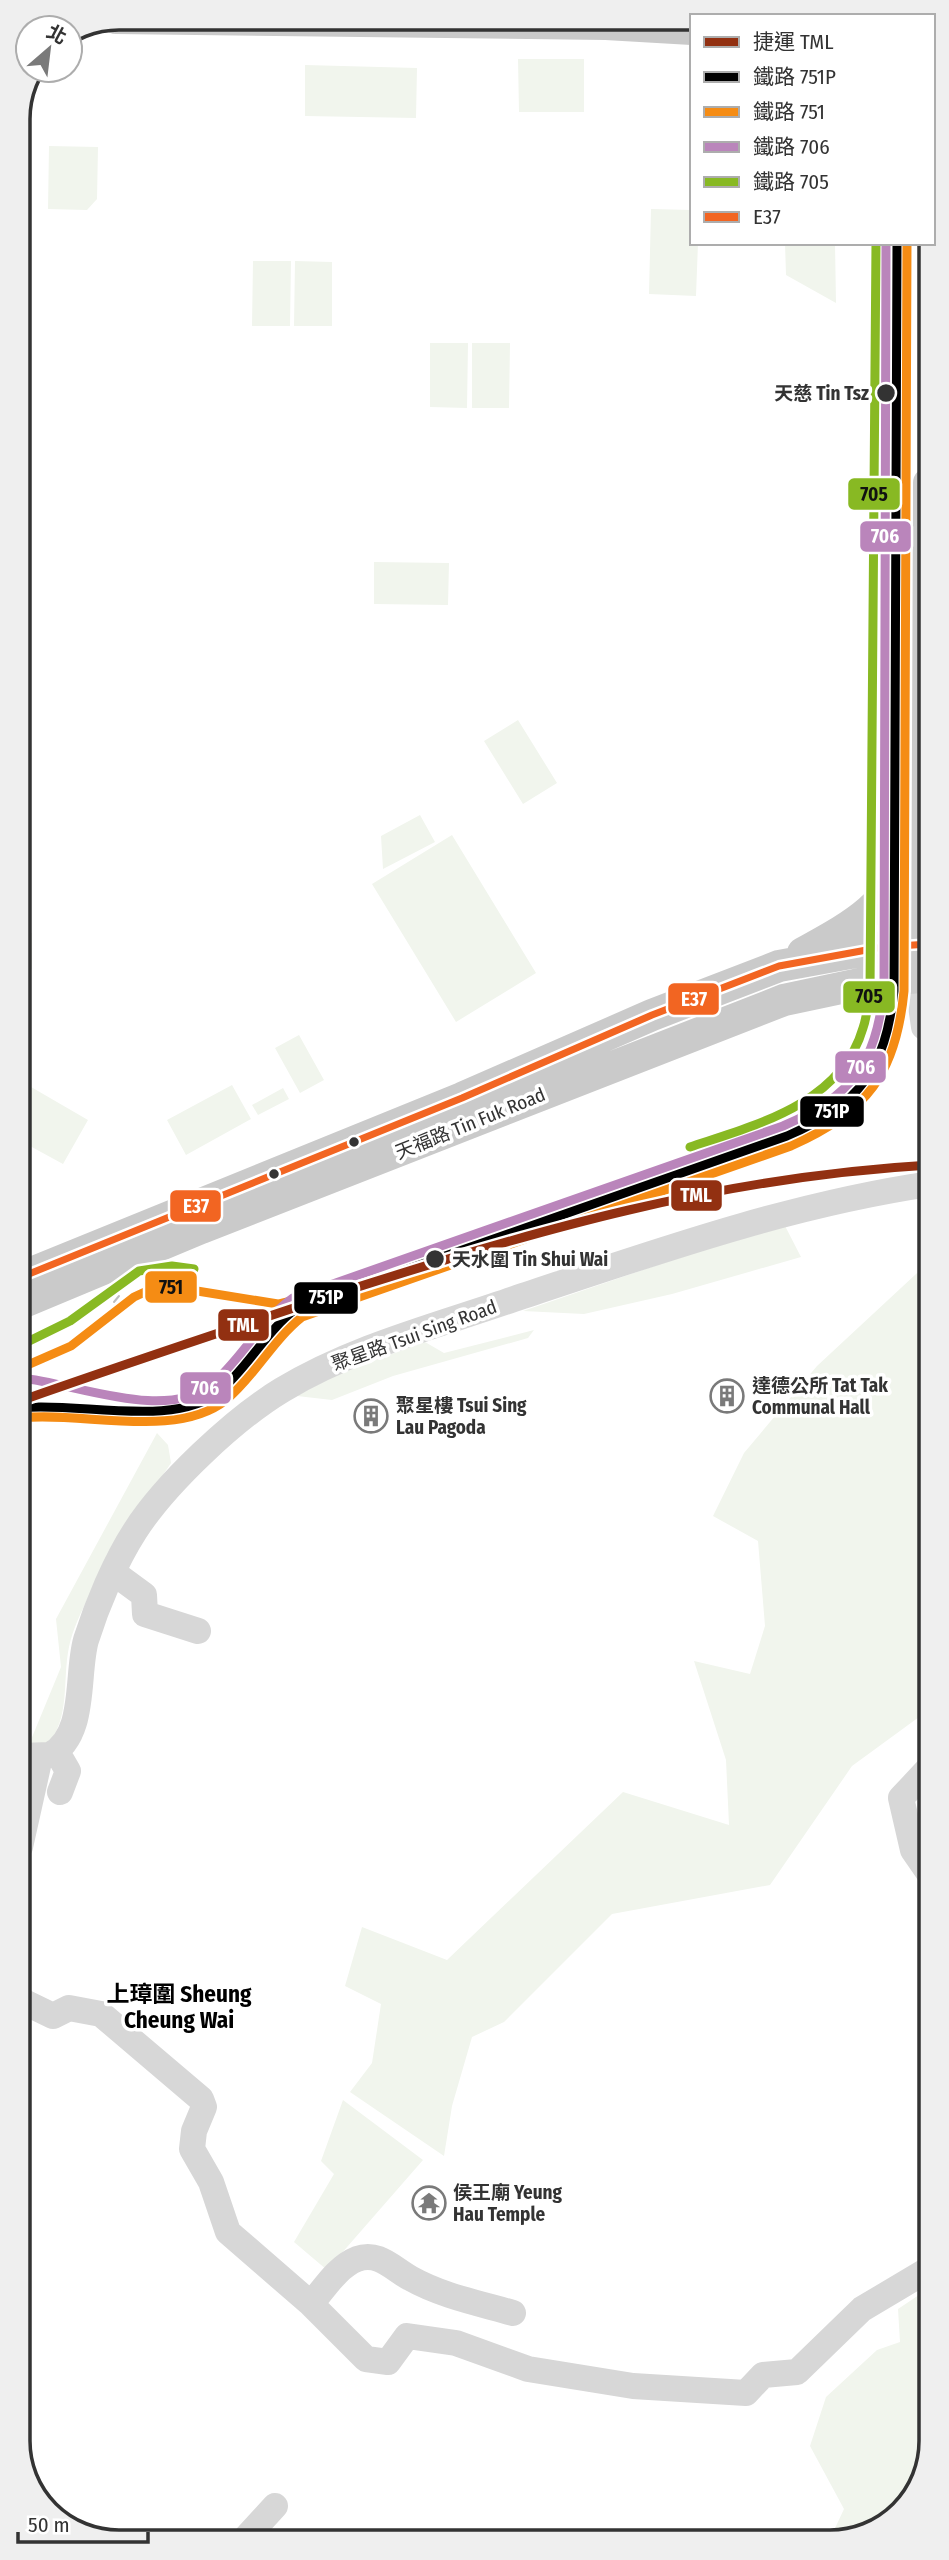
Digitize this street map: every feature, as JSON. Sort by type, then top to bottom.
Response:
[{"type":"main road","points":[[779,966],[847,929],[881,903],[900,878],[919,843]]},
{"type":"main road","name":"天福路 Tin Fuk Road","points":[[30,1274],[462,1098],[652,1015],[779,966],[883,947],[919,944]]},
{"type":"main road","name":"天福路 Tin Fuk Road","points":[[30,1299],[201,1228],[759,1009],[784,1000],[846,987],[919,977]]},
{"type":"street","name":"聚星路 Tsui Sing Road","points":[[30,1799],[39,1755],[67,1738],[79,1698],[85,1643],[135,1531],[214,1443],[278,1392],[342,1358],[576,1279],[797,1210],[919,1186]]},
{"type":"street","points":[[114,1573],[144,1595],[145,1614],[198,1631]]},
{"type":"street","points":[[39,1755],[68,1771],[60,1792]]},
{"type":"street","points":[[919,1779],[901,1798],[913,1850],[919,1859]]},
{"type":"street","points":[[30,2005],[53,2016],[69,2008],[101,2014],[201,2099],[204,2108],[191,2141],[192,2149],[211,2182],[228,2232],[311,2304],[366,2359],[388,2362],[407,2336],[456,2343],[527,2369],[634,2386],[746,2393],[763,2375],[797,2372],[862,2309],[919,2275]]},
{"type":"street","points":[[311,2304],[329,2280],[357,2259],[382,2258],[410,2278],[440,2292],[513,2313]]},
{"type":"street","points":[[253,2530],[275,2506]]},
{"type":"shaded area","points":[[518,59],[584,59],[584,112],[519,112]]},
{"type":"shaded area","points":[[305,65],[417,68],[416,118],[305,116]]},
{"type":"shaded area","points":[[49,146],[98,147],[97,199],[87,210],[48,209]]},
{"type":"shaded area","points":[[651,209],[690,210],[690,245],[698,245],[696,296],[649,294]]},
{"type":"shaded area","points":[[785,245],[835,245],[836,303],[786,275]]},
{"type":"shaded area","points":[[253,261],[291,261],[290,326],[252,326]]},
{"type":"shaded area","points":[[295,261],[332,262],[332,326],[294,326]]},
{"type":"shaded area","points":[[430,343],[468,343],[467,408],[430,407]]},
{"type":"shaded area","points":[[472,343],[510,343],[509,408],[472,408]]},
{"type":"shaded area","points":[[374,562],[449,563],[448,605],[374,604]]},
{"type":"shaded area","points":[[518,720],[557,783],[523,804],[484,741]]},
{"type":"shaded area","points":[[420,815],[435,842],[383,869],[381,836]]},
{"type":"shaded area","points":[[452,835],[536,973],[456,1022],[372,884]]},
{"type":"shaded area","points":[[30,933],[32,933],[30,969]]},
{"type":"shaded area","points":[[299,1035],[324,1080],[300,1093],[275,1048]]},
{"type":"shaded area","points":[[232,1085],[251,1119],[186,1155],[167,1120]]},
{"type":"shaded area","points":[[30,1086],[88,1120],[63,1164],[30,1146]]},
{"type":"shaded area","points":[[283,1088],[289,1099],[258,1115],[252,1105]]},
{"type":"shaded area","points":[[783,1222],[801,1257],[672,1294],[584,1314],[523,1311]]},
{"type":"shaded area","points":[[919,1271],[919,1717],[852,1766],[770,1885],[612,1914],[504,2022],[472,2037],[452,2106],[444,2156],[350,2092],[372,2063],[381,2004],[345,1986],[362,1927],[447,1960],[623,1792],[729,1825],[726,1760],[694,1661],[750,1674],[765,1626],[758,1541],[713,1516],[744,1453],[817,1366]]},
{"type":"shaded area","points":[[534,1330],[528,1338],[393,1376],[332,1400],[297,1396],[333,1375],[425,1342],[444,1353]]},
{"type":"shaded area","points":[[157,1433],[168,1445],[171,1463],[113,1553],[75,1627],[67,1660],[63,1711],[55,1734],[47,1745],[30,1747],[61,1667],[56,1619]]},
{"type":"shaded area","points":[[343,2100],[423,2160],[327,2270],[294,2242],[334,2174],[321,2161]]},
{"type":"shaded area","points":[[919,2295],[919,2441],[915,2470],[901,2495],[880,2515],[853,2527],[834,2530],[844,2509],[810,2446],[826,2397],[877,2350],[900,2342],[898,2309]]},
{"type":"tram line","points":[[114,1302],[119,1296]]},
{"type":"metro line","name":"TML","points":[[30,1398],[336,1294],[556,1228],[702,1194],[777,1181],[919,1166]]},
{"type":"rail line","name":"705","points":[[690,1147],[768,1120],[816,1093],[836,1076],[852,1054],[866,1019],[870,991],[876,245]]},
{"type":"rail line","name":"706","points":[[30,1379],[144,1400],[192,1396],[222,1375],[270,1318],[293,1298],[783,1126],[827,1103],[856,1075],[874,1039],[884,990],[886,245]]},
{"type":"rail line","name":"751P","points":[[30,1408],[152,1411],[178,1409],[201,1402],[220,1391],[276,1327],[297,1308],[787,1136],[833,1111],[851,1097],[864,1081],[884,1042],[894,991],[897,245]]},
{"type":"rail line","name":"751","points":[[30,1418],[155,1421],[181,1419],[205,1412],[236,1391],[291,1326],[302,1317],[791,1146],[840,1119],[873,1087],[885,1068],[894,1045],[904,991],[907,245]]},
{"type":"rail line","name":"705","points":[[30,1341],[70,1321],[139,1271],[172,1266],[194,1269]]},
{"type":"rail line","name":"751","points":[[30,1364],[71,1346],[134,1297],[160,1285],[278,1304],[340,1289]]},
{"type":"transit line","name":"E37","points":[[30,1274],[462,1098],[652,1015],[779,966],[883,947],[919,945]]},
{"type":"place","name":"天慈 Tin Tsz","points":[[886,393]]},
{"type":"place","name":"天水圍 Tin Shui Wai","points":[[435,1259]]},
{"type":"place","name":"達德公所 Tat Tak Communal Hall","points":[[727,1396]]},
{"type":"place","name":"聚星樓 Tsui Sing Lau Pagoda","points":[[371,1416]]},
{"type":"place","name":"侯王廟 Yeung Hau Temple","points":[[429,2203]]},
{"type":"district","name":"上璋圍 Sheung Cheung Wai","points":[[179,2007]]}]
